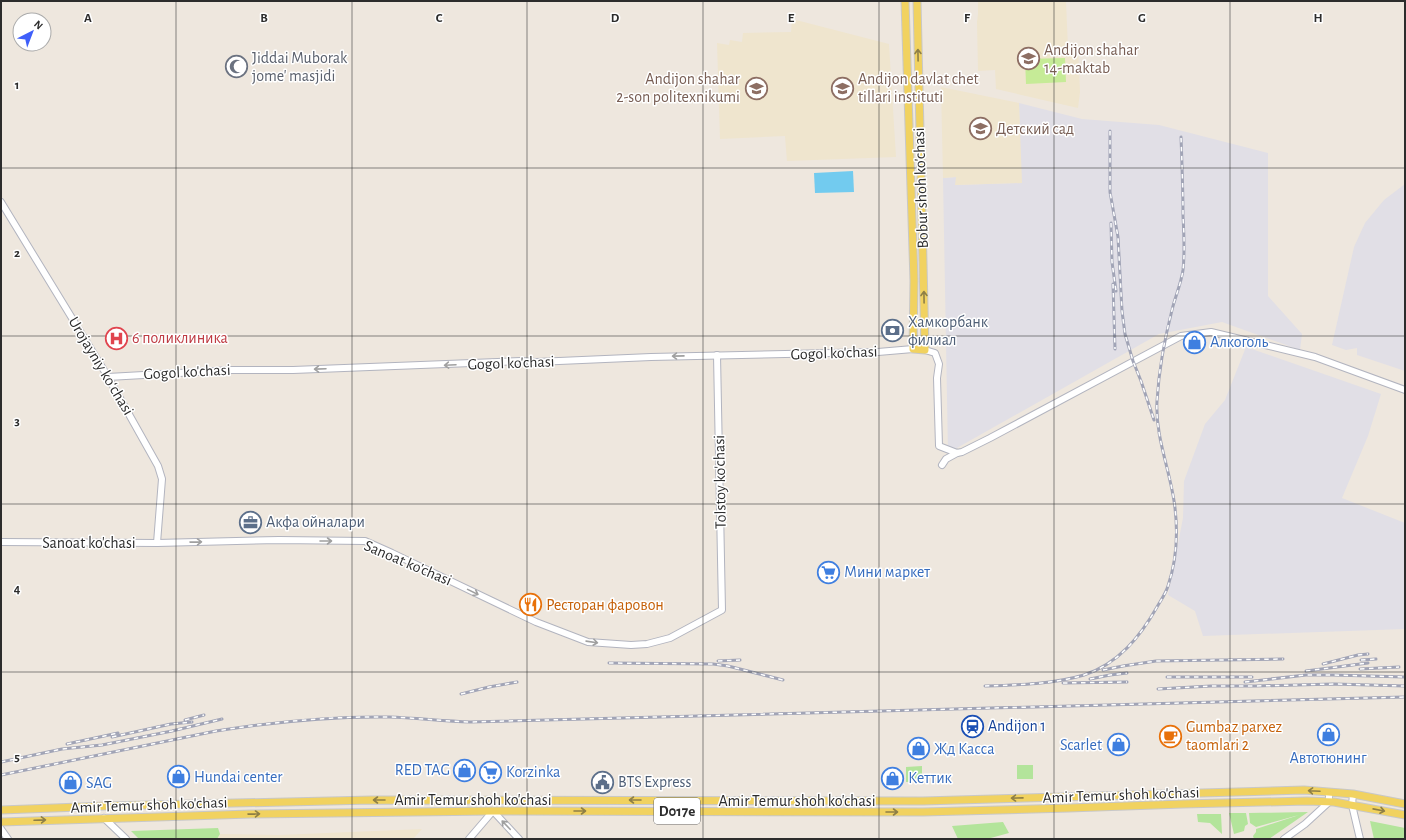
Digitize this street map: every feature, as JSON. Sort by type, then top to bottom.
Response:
[{"type":"main road","name":"Bobur shoh ko'chasi","points":[[905,1],[914,282],[913,350]]},
{"type":"main road","name":"Bobur shoh ko'chasi","points":[[917,1],[925,350]]},
{"type":"main road","name":"Urоjayniy koʻchasi","points":[[1,202],[108,376],[158,466],[162,479],[157,543]]},
{"type":"main road","points":[[913,253],[923,252]]},
{"type":"main road","points":[[914,282],[924,281]]},
{"type":"main road","points":[[913,350],[925,350],[935,353],[939,364],[940,446],[957,452],[962,452],[984,441],[1182,336],[1211,332],[1315,358],[1405,390]]},
{"type":"main road","name":"Gogol ko'chasi","points":[[108,376],[232,370],[292,370],[717,355],[913,350]]},
{"type":"main road","name":"Tolstoy ko'chasi","points":[[717,355],[722,610]]},
{"type":"main road","points":[[942,465],[946,459],[957,452]]},
{"type":"main road","name":"Sanoat ko'chasi","points":[[1,542],[157,543],[279,540],[365,541],[536,622],[588,642],[631,645],[647,644],[670,638],[722,610]]},
{"type":"main road","name":"Amir Temur shoh ko'chasi","points":[[1,810],[248,802],[493,799],[923,801],[1304,790],[1353,794]]},
{"type":"main road","points":[[1284,839],[1305,824],[1329,802],[1329,792]]},
{"type":"main road","points":[[1353,794],[1352,805],[1360,839]]},
{"type":"main road","name":"D017e","points":[[1353,794],[1405,804]]},
{"type":"main road","points":[[469,839],[493,810],[493,799]]},
{"type":"main road","points":[[923,801],[923,812]]},
{"type":"main road","name":"Amir Temur shoh ko'chasi","points":[[1,822],[251,814],[493,810],[923,812],[1183,804],[1329,802],[1352,805]]},
{"type":"main road","name":"D017e","points":[[1352,805],[1405,815]]},
{"type":"main road","points":[[493,810],[519,839]]},
{"type":"main road","points":[[104,818],[126,839]]},
{"type":"main road","points":[[1,830],[8,839]]},
{"type":"shaded area","name":"Andijon shahar 14-maktab","points":[[1066,1],[1068,49],[1078,48],[1080,92],[1078,108],[996,89],[995,70],[978,71],[978,2]]},
{"type":"shaded area","name":"Andijon davlat chet tillari instituti","points":[[792,19],[889,44],[896,157],[787,161],[785,136],[720,139],[717,43],[729,45],[730,40],[742,42],[743,33],[791,32]]},
{"type":"shaded area","name":"Детский сад","points":[[941,87],[1019,103],[1022,183],[955,185],[956,177],[943,178]]},
{"type":"shaded area","points":[[1019,103],[1082,119],[1159,125],[1268,153],[1268,296],[1302,334],[1300,350],[1222,322],[1159,334],[948,453],[943,178],[956,177],[956,185],[1021,183]]},
{"type":"shaded area","points":[[1405,184],[1405,371],[1357,355],[1357,348],[1346,350],[1332,345],[1354,247],[1365,223],[1384,200]]},
{"type":"shaded area","points":[[1246,347],[1381,394],[1368,436],[1342,498],[1405,523],[1405,629],[1203,636],[1195,611],[1168,595],[1183,518],[1184,481],[1205,424],[1225,400]]},
{"type":"shaded area","points":[[422,829],[413,839],[217,839],[220,834],[279,835]]},
{"type":"green space","points":[[1065,58],[1066,82],[1026,84],[1025,59]]},
{"type":"green space","points":[[1017,765],[1033,765],[1033,779],[1017,779]]},
{"type":"green space","points":[[922,766],[922,781],[906,782],[906,767]]},
{"type":"green space","points":[[1308,812],[1269,839],[1254,839],[1253,836],[1256,829],[1299,815],[1256,827],[1250,823],[1249,813]]},
{"type":"green space","points":[[1229,813],[1246,813],[1248,824],[1245,826],[1244,831],[1234,834]]},
{"type":"green space","points":[[1197,814],[1221,814],[1222,834],[1210,823],[1198,822]]},
{"type":"green space","points":[[1370,821],[1405,828],[1405,839],[1374,839]]},
{"type":"green space","points":[[1003,822],[1009,833],[987,839],[958,839],[952,826]]},
{"type":"green space","points":[[218,828],[220,834],[217,839],[139,839],[131,831]]},
{"type":"water","points":[[853,171],[854,192],[815,193],[814,173]]},
{"type":"railway","points":[[1110,131],[1110,192],[1118,237],[1122,311],[1125,334],[1154,420]]},
{"type":"railway","points":[[985,686],[1048,682],[1072,678],[1096,670],[1118,657],[1135,639],[1143,629],[1167,589],[1175,557],[1176,518],[1173,495],[1158,428],[1157,401],[1164,344],[1184,263],[1181,137]]},
{"type":"railway","points":[[1111,223],[1112,262],[1116,291]]},
{"type":"railway","points":[[1113,284],[1115,349]]},
{"type":"railway","points":[[1323,664],[1368,654]]},
{"type":"railway","points":[[1103,670],[1156,661],[1283,659]]},
{"type":"railway","points":[[1361,660],[1376,659]]},
{"type":"railway","points":[[718,661],[740,660]]},
{"type":"railway","points":[[609,663],[713,664],[728,666],[783,680]]},
{"type":"railway","points":[[1306,671],[1368,663]]},
{"type":"railway","points":[[1360,669],[1399,667]]},
{"type":"railway","points":[[1090,679],[1127,673]]},
{"type":"railway","points":[[1245,682],[1306,675],[1405,677]]},
{"type":"railway","points":[[1167,677],[1252,677]]},
{"type":"railway","points":[[461,694],[517,682]]},
{"type":"railway","points":[[1063,683],[1127,682]]},
{"type":"railway","points":[[1158,689],[1211,686],[1334,684],[1405,686]]},
{"type":"railway","points":[[1,775],[216,731],[280,722],[324,719],[389,717],[470,722],[1405,697]]},
{"type":"railway","points":[[185,720],[204,715]]},
{"type":"railway","points":[[1,762],[62,749],[102,745],[222,719]]},
{"type":"railway","points":[[112,737],[171,724],[192,722]]},
{"type":"railway","points":[[67,744],[118,733]]},
{"type":"place","name":"Andijon shahar 14-maktab","points":[[1028,59]]},
{"type":"place","name":"Jiddai Muborak jome' masjidi","points":[[236,67]]},
{"type":"place","name":"Andijon shahar 2-son politexnikumi","points":[[756,88]]},
{"type":"place","name":"Andijon davlat chet tillari instituti","points":[[843,88]]},
{"type":"place","name":"Детский сад","points":[[981,129]]},
{"type":"place","name":"Хамкорбанк филиал","points":[[892,331]]},
{"type":"place","name":"6 поликлиника","points":[[117,338]]},
{"type":"place","name":"Алкоголь","points":[[1194,342]]},
{"type":"place","name":"Акфа ойналари","points":[[251,522]]},
{"type":"place","name":"Мини маркет","points":[[829,572]]},
{"type":"place","name":"Ресторан фаровон","points":[[531,605]]},
{"type":"place","name":"Andijon 1","points":[[973,726]]},
{"type":"place","name":"Автотюнинг","points":[[1328,734]]},
{"type":"place","name":"Gumbaz parxez taomlari 2","points":[[1170,736]]},
{"type":"place","name":"Scarlet","points":[[1118,745]]},
{"type":"place","name":"Жд Касса","points":[[919,749]]},
{"type":"place","name":"RED TAG","points":[[465,770]]},
{"type":"place","name":"Korzinka","points":[[490,772]]},
{"type":"place","name":"Hundai center","points":[[178,777]]},
{"type":"place","name":"Кеттик","points":[[893,778]]},
{"type":"place","name":"BTS Express","points":[[602,782]]},
{"type":"place","name":"SAG","points":[[71,783]]}]
